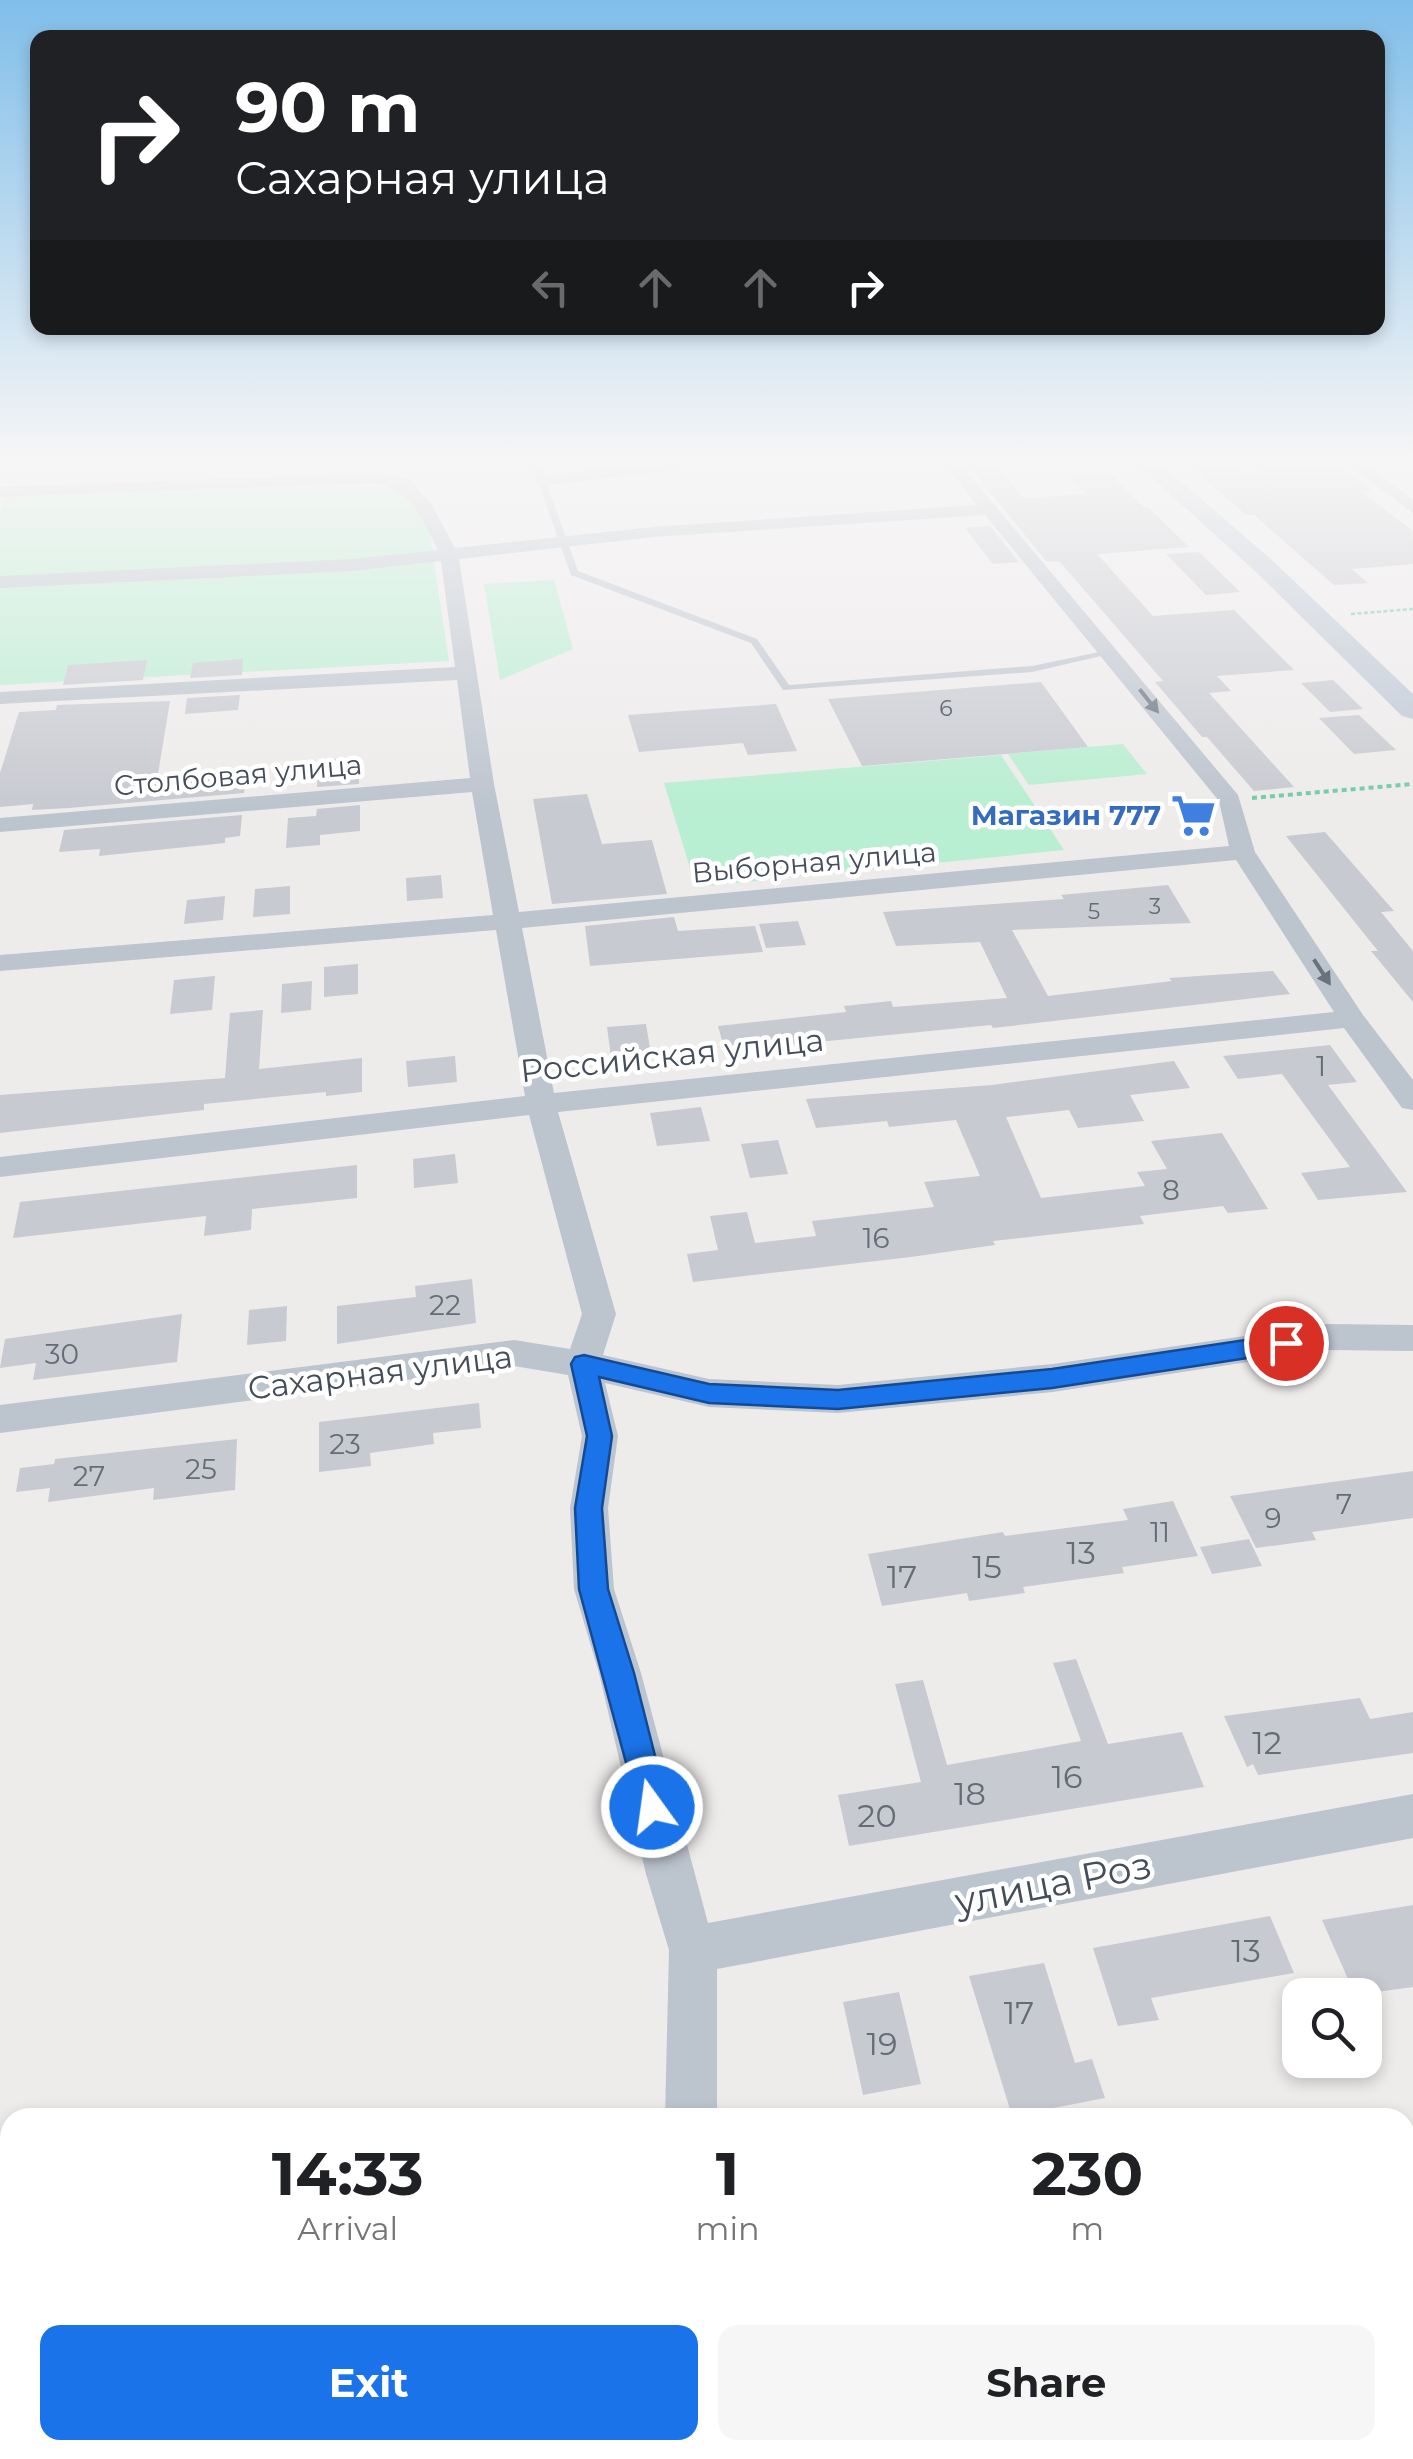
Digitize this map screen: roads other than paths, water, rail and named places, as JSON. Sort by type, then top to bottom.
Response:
[{"type":"street","points":[[0,582],[47,580]]},
{"type":"street","points":[[453,580],[482,784],[510,921],[540,1104],[599,1314],[584,1364],[600,1436],[589,1508],[594,1589],[620,1673],[668,1874],[693,1950],[691,2108]]},
{"type":"street","points":[[1049,580],[1230,800],[1243,852],[1352,1019],[1413,1101]]},
{"type":"street","points":[[1275,580],[1413,710]]},
{"type":"street","points":[[0,698],[466,673]]},
{"type":"street","name":"Столбовая улица","points":[[0,825],[482,784]]},
{"type":"street","name":"Выборная улица","points":[[0,963],[510,921],[1243,852]]},
{"type":"street","name":"Российская улица","points":[[0,1167],[540,1104],[1352,1019]]},
{"type":"street","name":"Сахарная улица","points":[[0,1418],[514,1353],[584,1364],[709,1394],[838,1400],[1052,1378],[1326,1337],[1413,1338]]},
{"type":"street","name":"улица Роз","points":[[693,1950],[1413,1816]]},
{"type":"lane","points":[[592,580],[754,641],[786,688],[1032,669],[1109,653]]},
{"type":"place","name":"Магазин 777","points":[[1194,815]]}]
